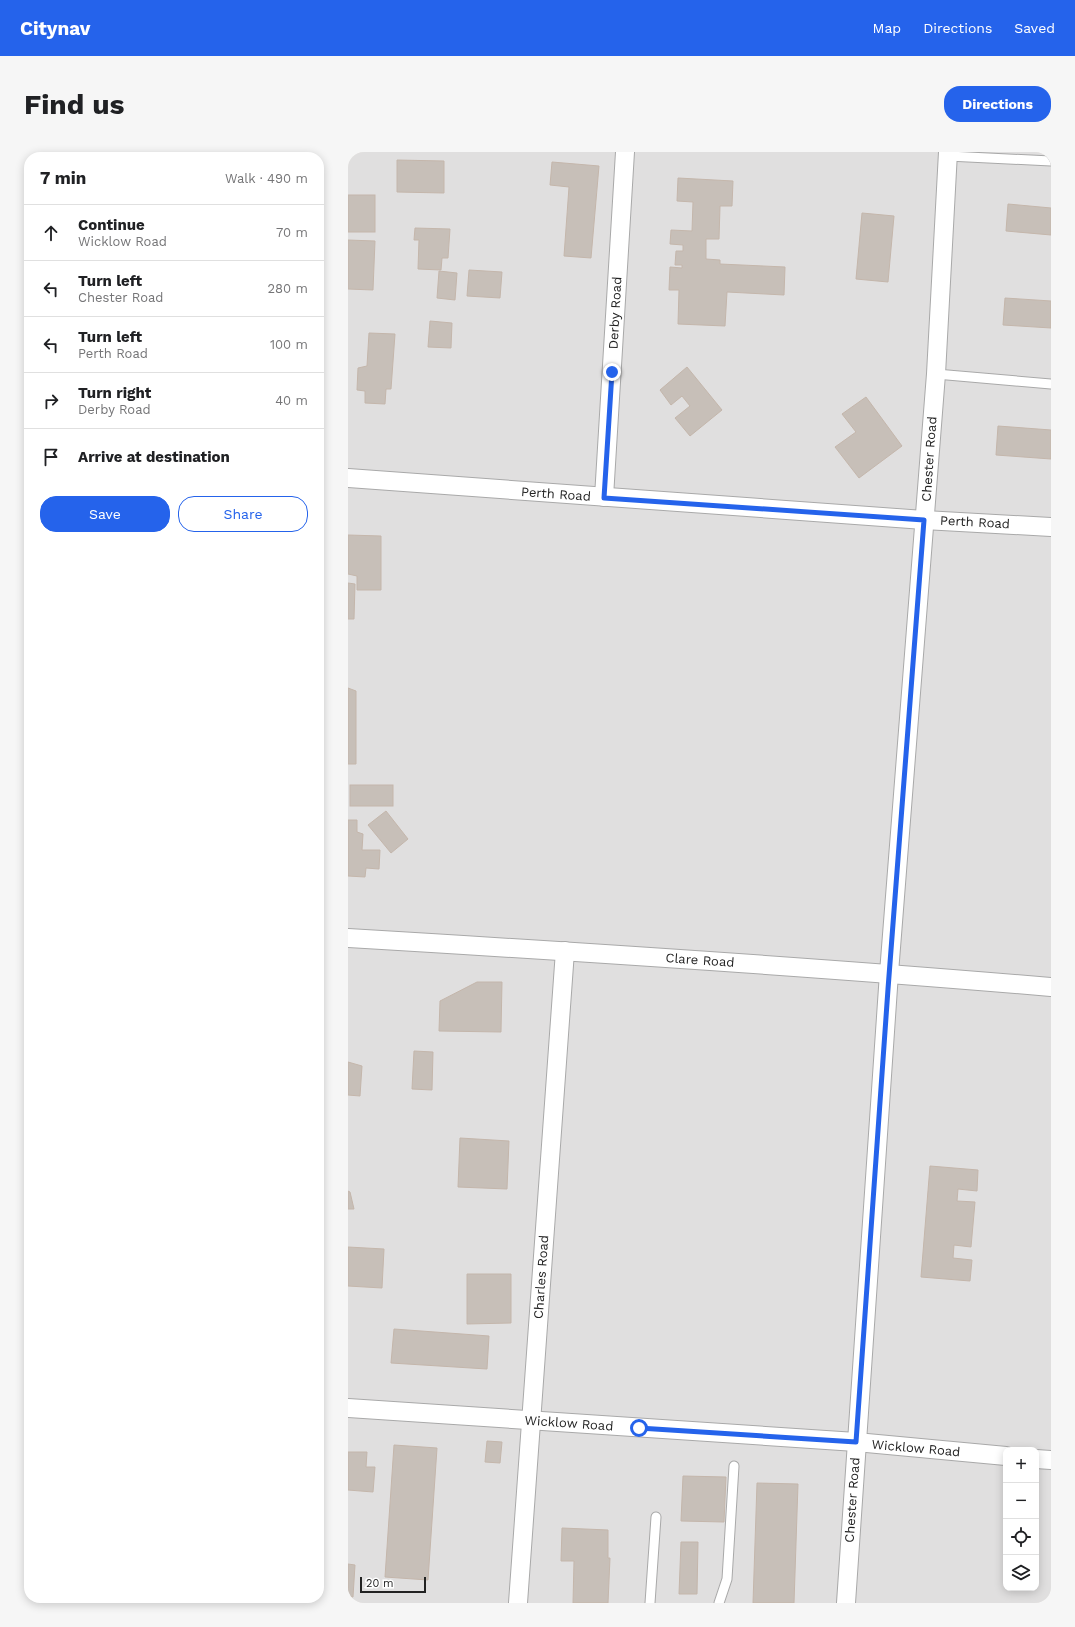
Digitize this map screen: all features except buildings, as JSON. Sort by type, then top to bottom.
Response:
[{"type":"street","name":"Derby Road","points":[[604,498],[625,152]]},
{"type":"street","name":"Chester Road","points":[[846,1603],[889,974],[936,374],[948,154]]},
{"type":"street","name":"Perth Road","points":[[348,478],[604,498],[924,520],[1051,527]]},
{"type":"street","name":"Clare Road","points":[[348,938],[565,951],[1051,987]]},
{"type":"street","name":"Charles Road","points":[[518,1603],[565,951]]},
{"type":"street","name":"Wicklow Road","points":[[348,1408],[856,1442],[1003,1456]]},
{"type":"street","points":[[1039,1459],[1051,1460]]},
{"type":"lane","points":[[948,154],[1051,161]]},
{"type":"lane","points":[[936,374],[1051,384]]},
{"type":"lane","points":[[719,1603],[727,1580],[734,1466]]},
{"type":"lane","points":[[650,1603],[656,1517]]},
{"type":"shaded area","points":[[348,152],[1051,152],[1051,1603],[348,1603]]},
{"type":"route","points":[[612,372],[604,498],[924,520],[888,989],[856,1442],[639,1428]]}]
